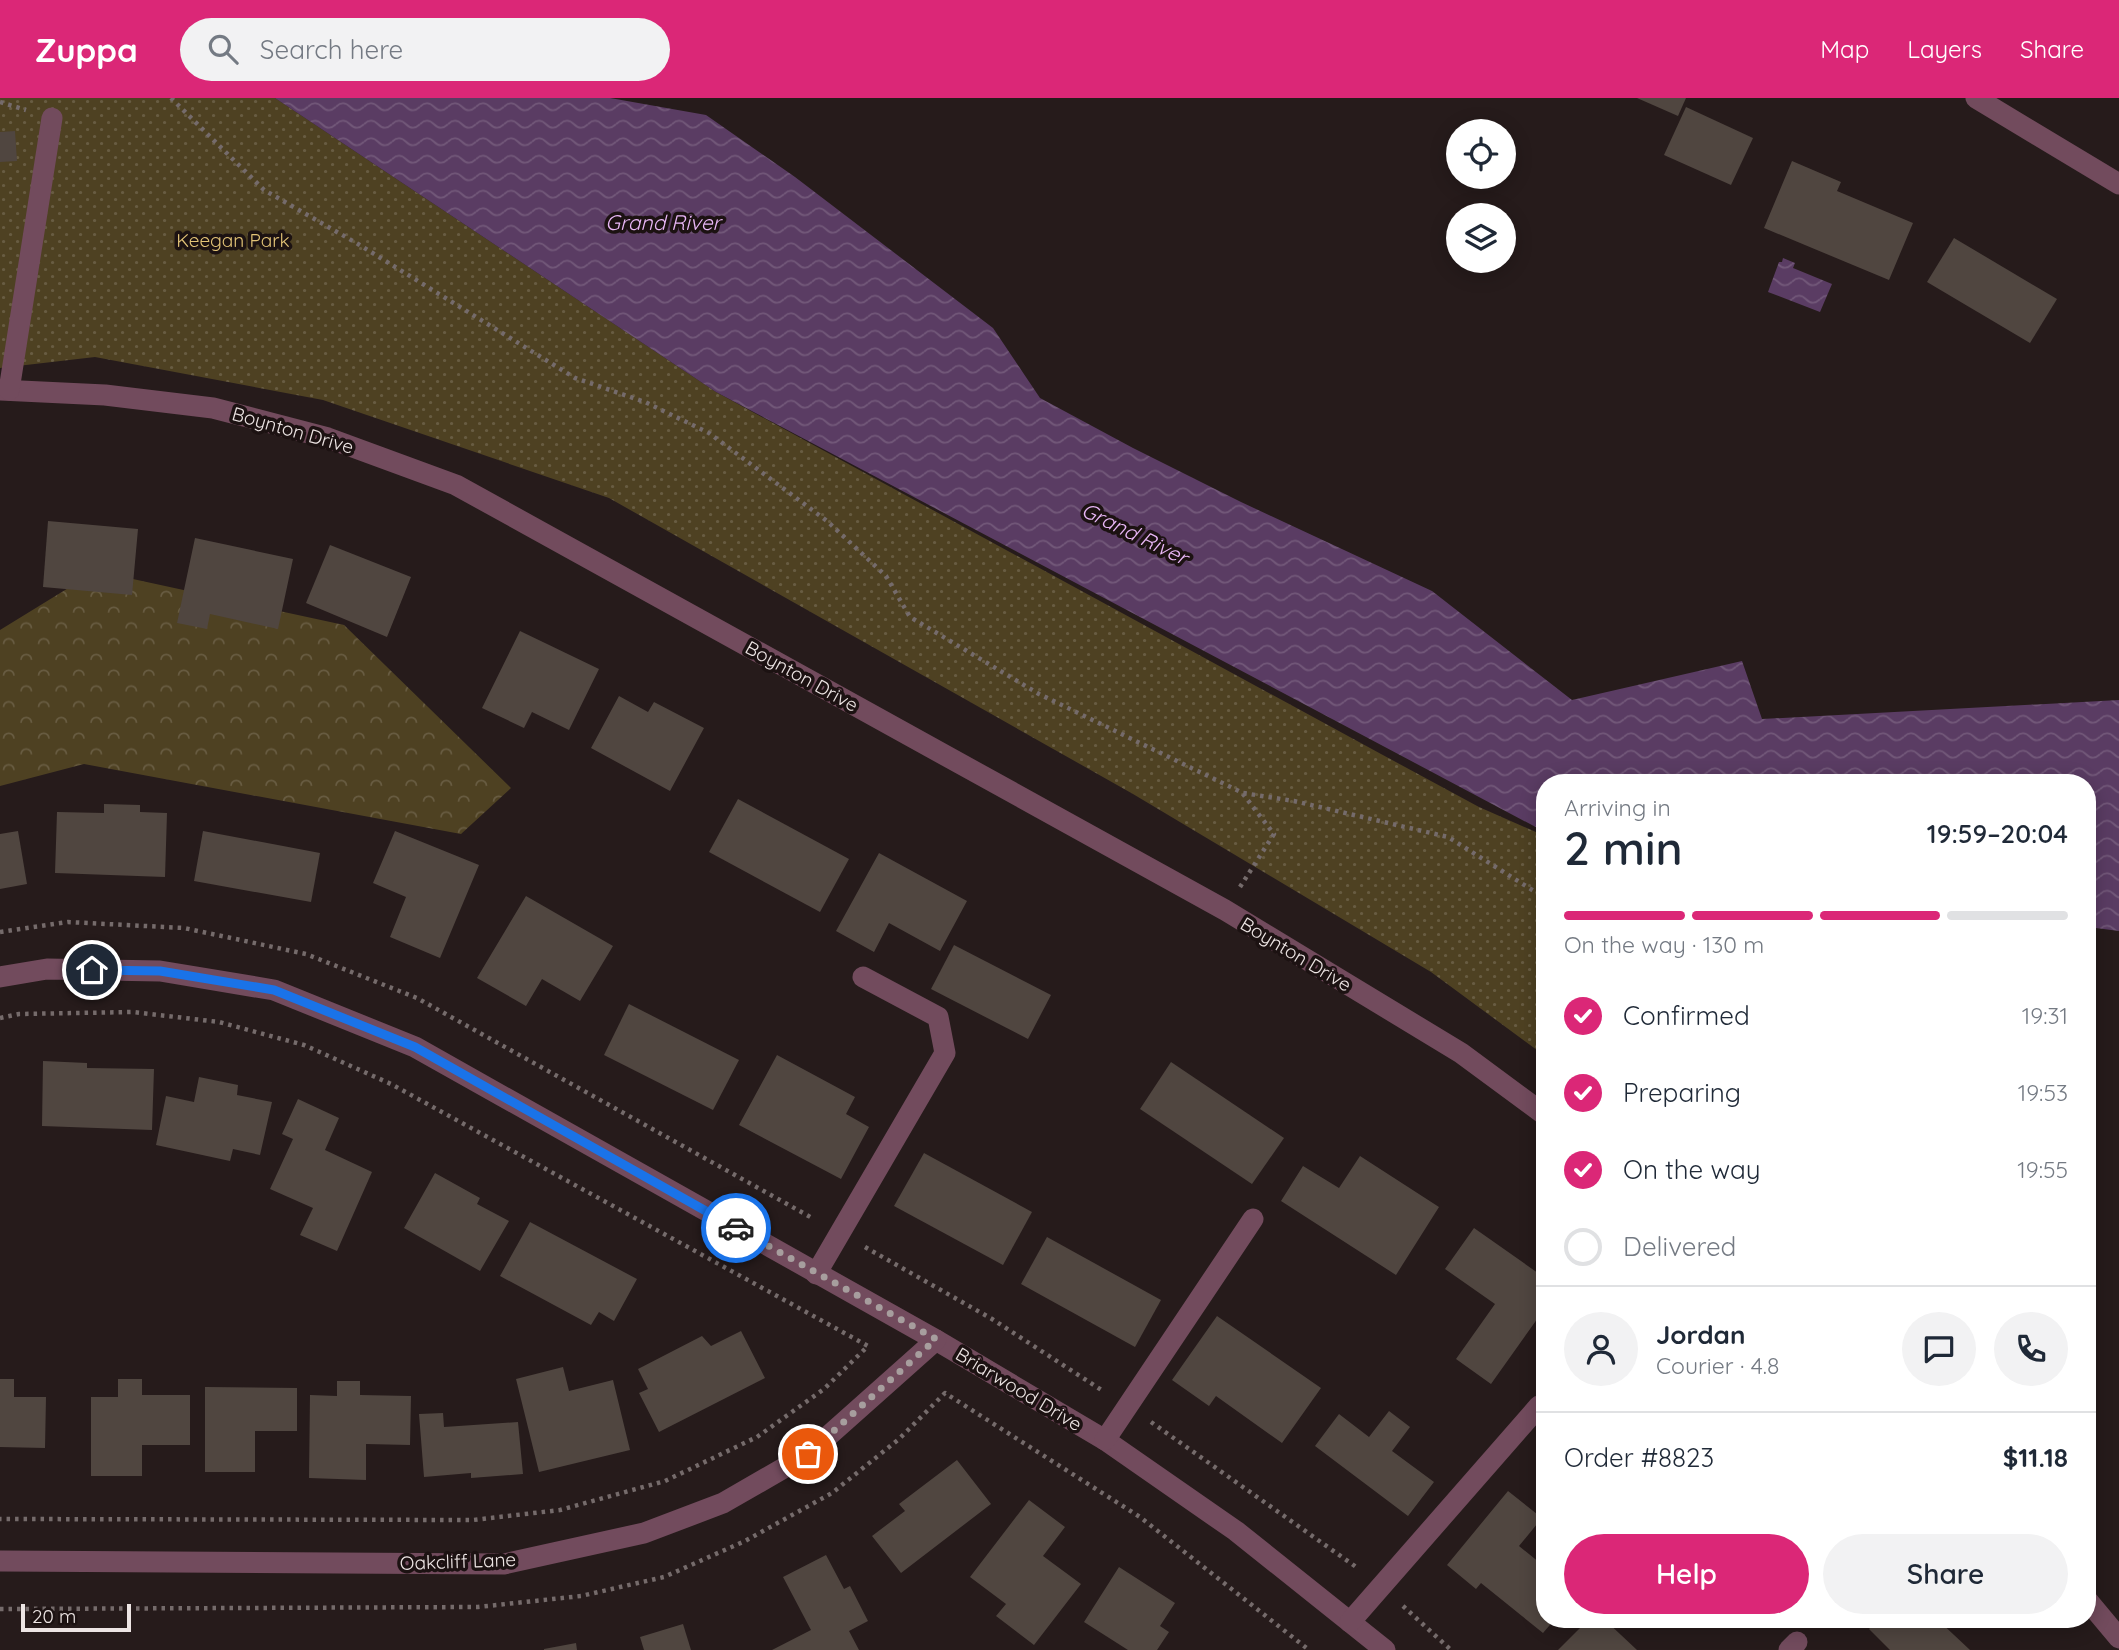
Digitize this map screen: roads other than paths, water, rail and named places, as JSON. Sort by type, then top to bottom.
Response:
[{"type":"street","points":[[1976,98],[2119,184]]},
{"type":"street","points":[[5,390],[52,118]]},
{"type":"street","name":"Boynton Drive","points":[[5,390],[105,395],[213,408],[328,438],[456,485],[1225,910],[1461,1054],[1536,1108]]},
{"type":"street","name":"Briarwood Drive","points":[[0,977],[47,969],[160,971],[274,990],[415,1047],[936,1339],[1105,1440],[1236,1531],[1385,1650]]},
{"type":"street","points":[[816,1274],[945,1054],[938,1017],[863,977]]},
{"type":"street","points":[[1105,1440],[1253,1219]]},
{"type":"street","name":"Oakcliff Lane","points":[[0,1561],[504,1564],[644,1533],[723,1503],[808,1454],[936,1339]]},
{"type":"street","points":[[1350,1622],[1536,1409]]},
{"type":"street","points":[[2096,1610],[2119,1637]]},
{"type":"water","name":"Grand River","points":[[275,98],[610,98],[706,115],[795,177],[993,328],[1040,398],[1241,502],[1432,591],[1572,700],[1742,661],[1762,719],[2119,700],[2119,931],[2096,928],[2096,774],[1536,774],[1536,827],[716,392]]},
{"type":"water","points":[[1783,258],[1795,263],[1793,268],[1832,284],[1820,312],[1768,292]]},
{"type":"park label","name":"Keegan Park","points":[[233,240]]}]
